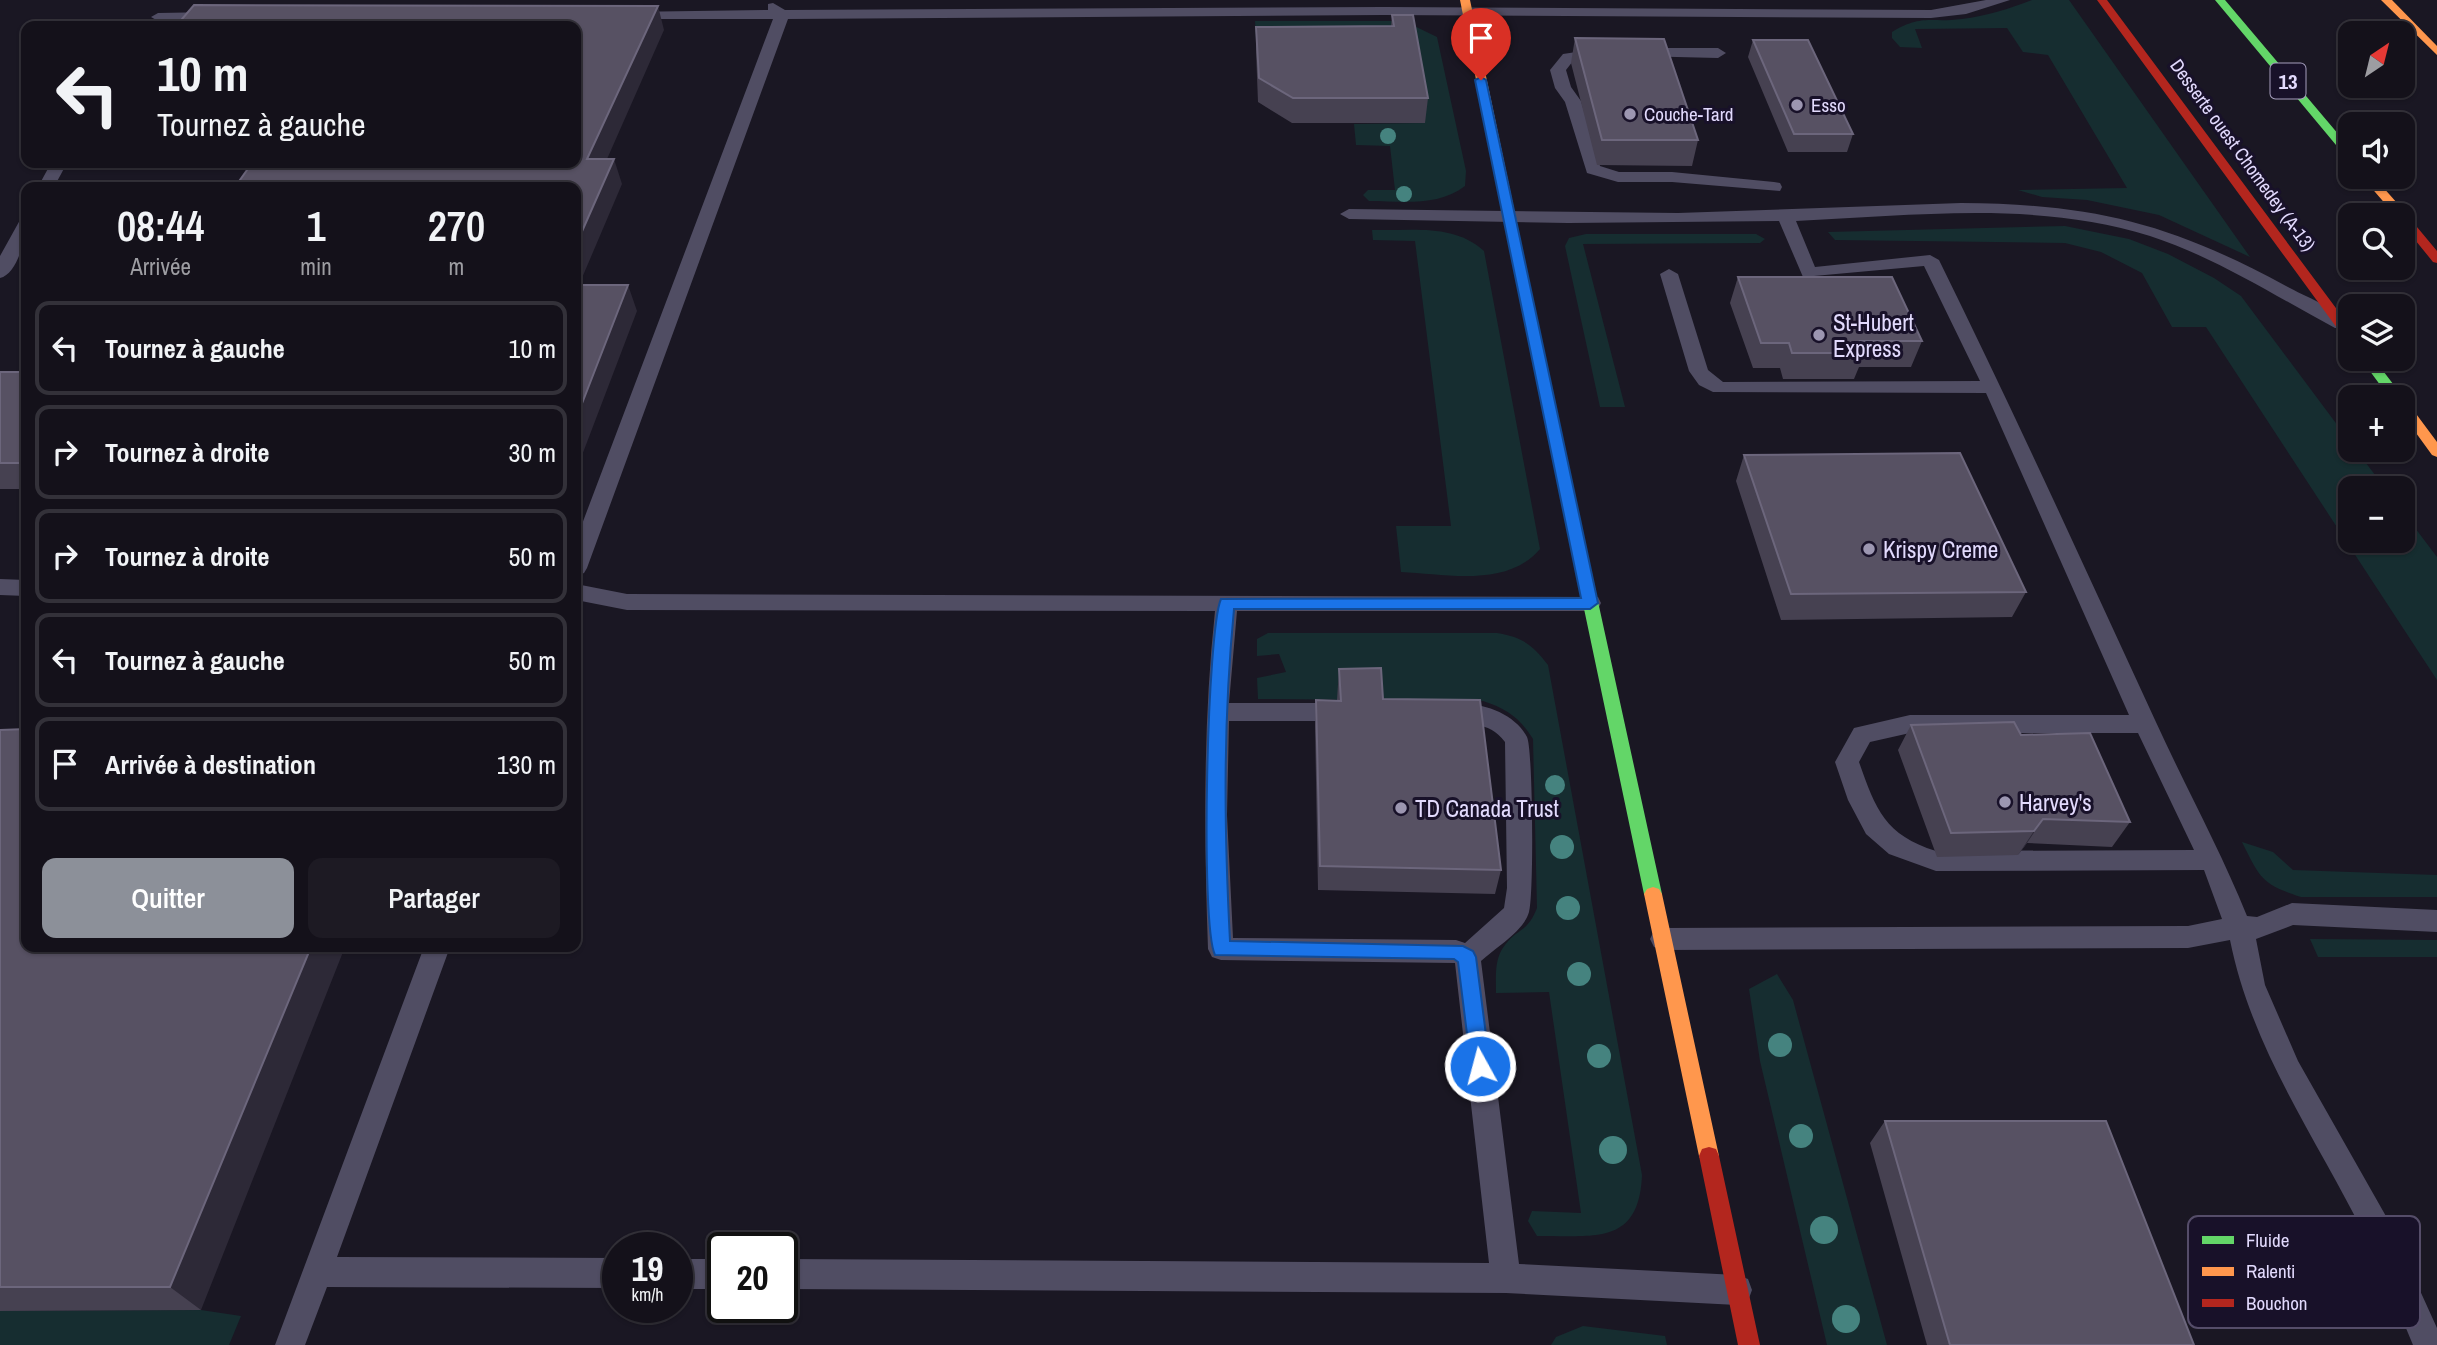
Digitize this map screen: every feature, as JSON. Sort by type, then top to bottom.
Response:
[{"type":"main road","name":"Desserte ouest Chomedey (A-13)","points":[[2102,0],[2338,319]]},
{"type":"main road","points":[[2386,0],[2437,52]]},
{"type":"main road","name":"13","points":[[2221,3],[2338,141]]},
{"type":"main road","points":[[1466,6],[1508,217],[1749,1345]]},
{"type":"main road","points":[[2378,189],[2390,203]]},
{"type":"main road","points":[[2415,233],[2437,259]]},
{"type":"main road","points":[[2376,371],[2387,385]]},
{"type":"main road","points":[[2415,422],[2437,452]]},
{"type":"lane","points":[[154,21],[168,0]]},
{"type":"lane","points":[[765,0],[782,15]]},
{"type":"lane","points":[[615,15],[1466,6],[1868,15],[1949,12],[2003,0]]},
{"type":"lane","points":[[581,555],[782,15]]},
{"type":"lane","points":[[154,21],[227,16]]},
{"type":"lane","points":[[1718,54],[1586,54],[1568,57],[1558,70],[1563,88],[1573,101],[1591,166],[1598,172],[1618,177],[1672,177],[1773,187]]},
{"type":"lane","points":[[1349,214],[1508,217],[1785,216],[2017,209],[2080,214],[2155,232],[2204,252],[2338,326]]},
{"type":"lane","points":[[1785,216],[1809,273],[1930,260],[2145,724],[2212,860],[2238,927],[2252,985],[2288,1069],[2370,1216]]},
{"type":"lane","points":[[0,273],[19,250]]},
{"type":"lane","points":[[1669,274],[1699,371],[1706,381],[1720,388],[1991,387]]},
{"type":"lane","points":[[0,587],[21,588]]},
{"type":"lane","points":[[581,594],[626,602],[1590,603]]},
{"type":"lane","points":[[1227,603],[1215,814],[1221,949],[1456,951],[1467,957]]},
{"type":"lane","points":[[1219,712],[1337,712]]},
{"type":"lane","points":[[1424,712],[1479,713],[1493,717],[1511,731],[1517,741],[1520,888],[1516,913],[1467,957]]},
{"type":"lane","points":[[2145,724],[1910,724],[1862,734],[1847,762],[1871,823],[1885,839],[1911,855],[1936,861],[2212,860]]},
{"type":"lane","points":[[1663,939],[2188,937],[2238,927],[2258,928],[2292,914],[2437,921]]},
{"type":"lane","points":[[290,1345],[435,952]]},
{"type":"lane","points":[[1467,957],[1506,1278]]},
{"type":"lane","points":[[318,1272],[602,1273]]},
{"type":"lane","points":[[798,1274],[1506,1278],[1737,1290]]},
{"type":"lane","points":[[2420,1325],[2429,1345]]},
{"type":"green space","points":[[2032,0],[2069,0],[2250,257],[2159,215],[2087,200],[2042,197],[2018,190],[2127,188],[2048,55],[2023,52],[2007,28],[1915,29],[1922,48],[1900,47],[1892,38],[1892,32],[1911,23],[1980,16]]},
{"type":"green space","points":[[1255,21],[1404,21],[1437,37],[1466,171],[1465,186],[1454,193],[1431,200],[1369,201],[1363,195],[1368,190],[1395,190],[1390,146],[1356,145],[1354,124],[1425,123],[1256,38]]},
{"type":"green space","points":[[2065,226],[2129,239],[2168,254],[2214,278],[2241,296],[2338,426],[2338,462],[2365,462],[2376,476],[2338,476],[2338,529],[2206,327],[2172,327],[2142,273],[2101,252],[2065,243],[1835,240],[1828,232]]},
{"type":"green space","points":[[1372,230],[1446,232],[1472,242],[1484,251],[1540,549],[1511,569],[1475,576],[1401,572],[1396,526],[1451,526],[1415,241],[1373,240]]},
{"type":"green space","points":[[1586,234],[1756,234],[1765,239],[1760,243],[1583,244],[1625,407],[1600,407],[1565,246],[1569,238]]},
{"type":"green space","points":[[2415,528],[2437,557],[2437,680],[2354,553],[2415,553]]},
{"type":"green space","points":[[1268,633],[1497,633],[1526,643],[1548,665],[1642,1175],[1639,1198],[1632,1215],[1622,1226],[1594,1235],[1537,1236],[1528,1221],[1532,1211],[1581,1213],[1549,992],[1496,993],[1496,968],[1501,950],[1530,922],[1537,908],[1533,739],[1512,715],[1483,701],[1258,699],[1257,678],[1286,672],[1279,654],[1257,656],[1257,639]]},
{"type":"green space","points":[[2242,842],[2273,852],[2293,870],[2437,875],[2437,897],[2301,897],[2277,888],[2263,878]]},
{"type":"green space","points":[[2310,939],[2437,940],[2437,957],[2318,957]]},
{"type":"green space","points":[[1777,974],[1793,1000],[1887,1345],[1827,1345],[1760,1061],[1749,989]]},
{"type":"green space","points":[[201,1310],[241,1316],[229,1345],[0,1345],[0,1311]]},
{"type":"green space","points":[[1583,1326],[1665,1336],[1667,1345],[1551,1345],[1556,1337]]},
{"type":"building","points":[[194,5],[658,6],[587,159],[614,159],[581,234],[581,182],[239,182],[248,168],[581,168],[581,21],[180,21]]},
{"type":"building","points":[[1392,15],[1413,15],[1428,98],[1293,98],[1259,78],[1256,27],[1394,26]]},
{"type":"building","name":"Couche-Tard","points":[[1575,38],[1664,39],[1698,140],[1602,140]]},
{"type":"building","name":"Esso","points":[[1753,40],[1808,40],[1853,134],[1794,134]]},
{"type":"building","points":[[1738,277],[1892,277],[1922,341],[1860,341],[1864,353],[1792,353],[1789,343],[1761,343]]},
{"type":"building","points":[[581,285],[628,285],[581,406]]},
{"type":"building","points":[[0,372],[21,372],[21,463],[0,463]]},
{"type":"building","name":"Krispy Creme","points":[[1960,453],[2026,592],[1791,594],[1744,455]]},
{"type":"building","name":"TD Canada Trust","points":[[1381,668],[1383,699],[1480,700],[1501,870],[1320,866],[1316,700],[1341,701],[1339,669]]},
{"type":"building","name":"Harvey's","points":[[2014,722],[2021,735],[2090,733],[2130,822],[2043,819],[2034,831],[1951,833],[1911,725]]},
{"type":"building","points":[[21,729],[21,952],[309,952],[170,1287],[0,1287],[0,730]]},
{"type":"building","points":[[1885,1121],[2106,1121],[2194,1345],[1950,1345]]},
{"type":"traffic: fast","points":[[2220,0],[2338,141]]},
{"type":"traffic: fast","points":[[2376,371],[2387,385]]},
{"type":"traffic: fast","points":[[1553,428],[1653,894]]},
{"type":"traffic: slow","points":[[1465,0],[1553,428]]},
{"type":"traffic: slow","points":[[2386,0],[2437,52]]},
{"type":"traffic: slow","points":[[2378,189],[2391,203]]},
{"type":"traffic: slow","points":[[2415,422],[2437,452]]},
{"type":"traffic: slow","points":[[1653,894],[1709,1156]]},
{"type":"traffic: jam","points":[[2102,0],[2338,320]]},
{"type":"traffic: jam","points":[[2415,232],[2437,259]]},
{"type":"traffic: jam","points":[[1709,1156],[1749,1345]]},
{"type":"place","name":"Esso","points":[[1797,105]]},
{"type":"place","name":"Couche-Tard","points":[[1630,114]]},
{"type":"place","name":"St-Hubert Express","points":[[1819,335]]},
{"type":"place","name":"Krispy Creme","points":[[1869,549]]},
{"type":"place","name":"Harvey's","points":[[2005,802]]},
{"type":"place","name":"TD Canada Trust","points":[[1401,808]]},
{"type":"route","points":[[1480,1066],[1467,957],[1456,951],[1221,949],[1215,814],[1218,693],[1227,603],[1590,603],[1481,80]]}]
